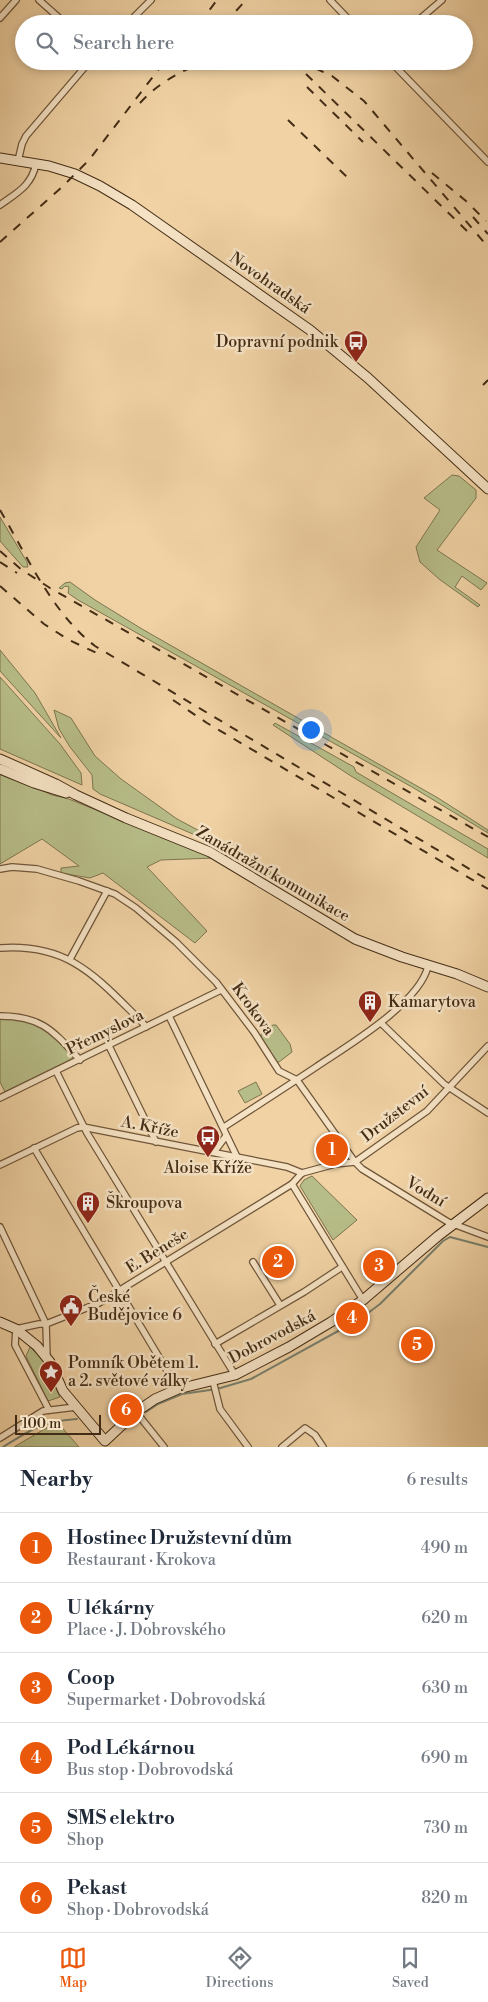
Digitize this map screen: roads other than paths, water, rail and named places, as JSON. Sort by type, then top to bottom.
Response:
[{"type":"main road","name":"Novohradská","points":[[0,158],[18,160],[76,174],[118,196],[310,330],[368,378],[488,489]]},
{"type":"main road","name":"Zanádražní komunikace","points":[[0,759],[126,818],[210,852],[296,905],[355,938],[488,987]]},
{"type":"main road","name":"Zanádražní komunikace","points":[[0,768],[34,783],[76,795]]},
{"type":"main road","name":"Dobrovodská","points":[[76,1407],[105,1441],[136,1412],[155,1398],[178,1389],[214,1386],[318,1330],[363,1300],[488,1198]]},
{"type":"main road","points":[[0,1322],[34,1342],[47,1358],[62,1389],[76,1407]]},
{"type":"street","points":[[0,18],[16,0]]},
{"type":"street","points":[[39,0],[56,15]]},
{"type":"street","points":[[136,15],[152,0]]},
{"type":"street","points":[[330,0],[344,15]]},
{"type":"street","points":[[424,15],[442,0]]},
{"type":"street","points":[[18,160],[26,136],[82,70]]},
{"type":"street","points":[[399,70],[488,162]]},
{"type":"street","points":[[0,204],[25,187],[32,178],[36,164]]},
{"type":"street","name":"Krokova","points":[[0,869],[12,867],[37,869],[89,884],[131,904],[176,942],[211,976],[254,1032],[279,1071],[297,1080],[355,1162]]},
{"type":"street","points":[[70,959],[107,891]]},
{"type":"street","points":[[0,948],[22,946],[48,951],[70,959],[94,976],[146,1027]]},
{"type":"street","points":[[224,1127],[381,1023],[418,986],[424,978],[428,966]]},
{"type":"street","name":"Přemyslova","points":[[1,1095],[80,1060],[221,990]]},
{"type":"street","points":[[0,1016],[25,1017],[37,1021],[51,1030],[80,1060]]},
{"type":"street","points":[[169,1016],[237,1157]]},
{"type":"street","points":[[381,1023],[449,1087],[488,1113]]},
{"type":"street","points":[[109,1046],[156,1142]]},
{"type":"street","name":"Družstevní","points":[[302,1173],[335,1164],[355,1162],[426,1111],[488,1046]]},
{"type":"street","points":[[56,1071],[83,1127],[235,1375]]},
{"type":"street","points":[[0,1165],[76,1128],[83,1127]]},
{"type":"street","name":"A. Kříže","points":[[83,1127],[288,1167],[302,1173]]},
{"type":"street","points":[[214,1152],[226,1136]]},
{"type":"street","points":[[34,1148],[178,1389]]},
{"type":"street","name":"Vodní","points":[[355,1162],[367,1172],[454,1224],[488,1237]]},
{"type":"street","name":"E. Beneše","points":[[16,1330],[46,1324],[99,1303],[292,1184],[302,1173]]},
{"type":"street","points":[[292,1184],[363,1300]]},
{"type":"street","points":[[0,1227],[46,1324],[47,1358]]},
{"type":"street","points":[[254,1262],[280,1305]]},
{"type":"street","points":[[215,1344],[304,1292],[342,1267]]},
{"type":"street","points":[[16,1330],[16,1346],[50,1410]]},
{"type":"street","points":[[214,1386],[220,1409],[248,1447]]},
{"type":"street","points":[[0,1438],[43,1411],[76,1407]]},
{"type":"street","points":[[136,1412],[164,1447]]},
{"type":"street","points":[[282,1447],[306,1428],[315,1435],[323,1447]]},
{"type":"waterway","points":[[146,1412],[158,1404],[182,1394],[217,1389],[251,1379],[360,1319],[380,1304],[443,1241],[450,1237],[488,1247]]},
{"type":"waterway","points":[[3,1447],[38,1427],[77,1419]]},
{"type":"railway","points":[[206,15],[217,0]]},
{"type":"railway","points":[[232,15],[246,0]]},
{"type":"railway","points":[[0,242],[62,187],[89,160],[158,70]]},
{"type":"railway","points":[[140,103],[154,89],[186,70]]},
{"type":"railway","points":[[319,70],[332,76],[364,101],[488,247]]},
{"type":"railway","points":[[306,74],[467,231]]},
{"type":"railway","points":[[307,87],[363,142]]},
{"type":"railway","points":[[288,120],[349,179]]},
{"type":"railway","points":[[432,173],[466,201],[486,221]]},
{"type":"railway","points":[[473,217],[488,234]]},
{"type":"railway","points":[[483,385],[488,380]]},
{"type":"railway","points":[[0,510],[53,601],[80,633],[95,646],[488,880]]},
{"type":"railway","points":[[0,551],[22,570],[50,588],[488,837]]},
{"type":"railway","points":[[0,562],[17,573]]},
{"type":"railway","points":[[0,586],[44,624],[69,640],[99,654]]},
{"type":"railway","points":[[173,700],[207,723],[488,889]]},
{"type":"place","name":"Dopravní podnik","points":[[356,363]]},
{"type":"place","name":"Kamarytova","points":[[370,1023]]},
{"type":"place","name":"Hostinec Družstevní dům","points":[[332,1150]]},
{"type":"place","name":"Aloise Kříže","points":[[208,1158]]},
{"type":"place","name":"Škroupova","points":[[88,1224]]},
{"type":"place","name":"U lékárny","points":[[278,1262]]},
{"type":"place","name":"Coop","points":[[379,1266]]},
{"type":"place","name":"Pod Lékárnou","points":[[352,1318]]},
{"type":"place","name":"České Budějovice 6","points":[[71,1327]]},
{"type":"place","name":"SMS elektro","points":[[417,1345]]},
{"type":"place","name":"Pomník Obětem 1. a 2. světové války","points":[[51,1393]]},
{"type":"place","name":"Pekast","points":[[126,1410]]}]
